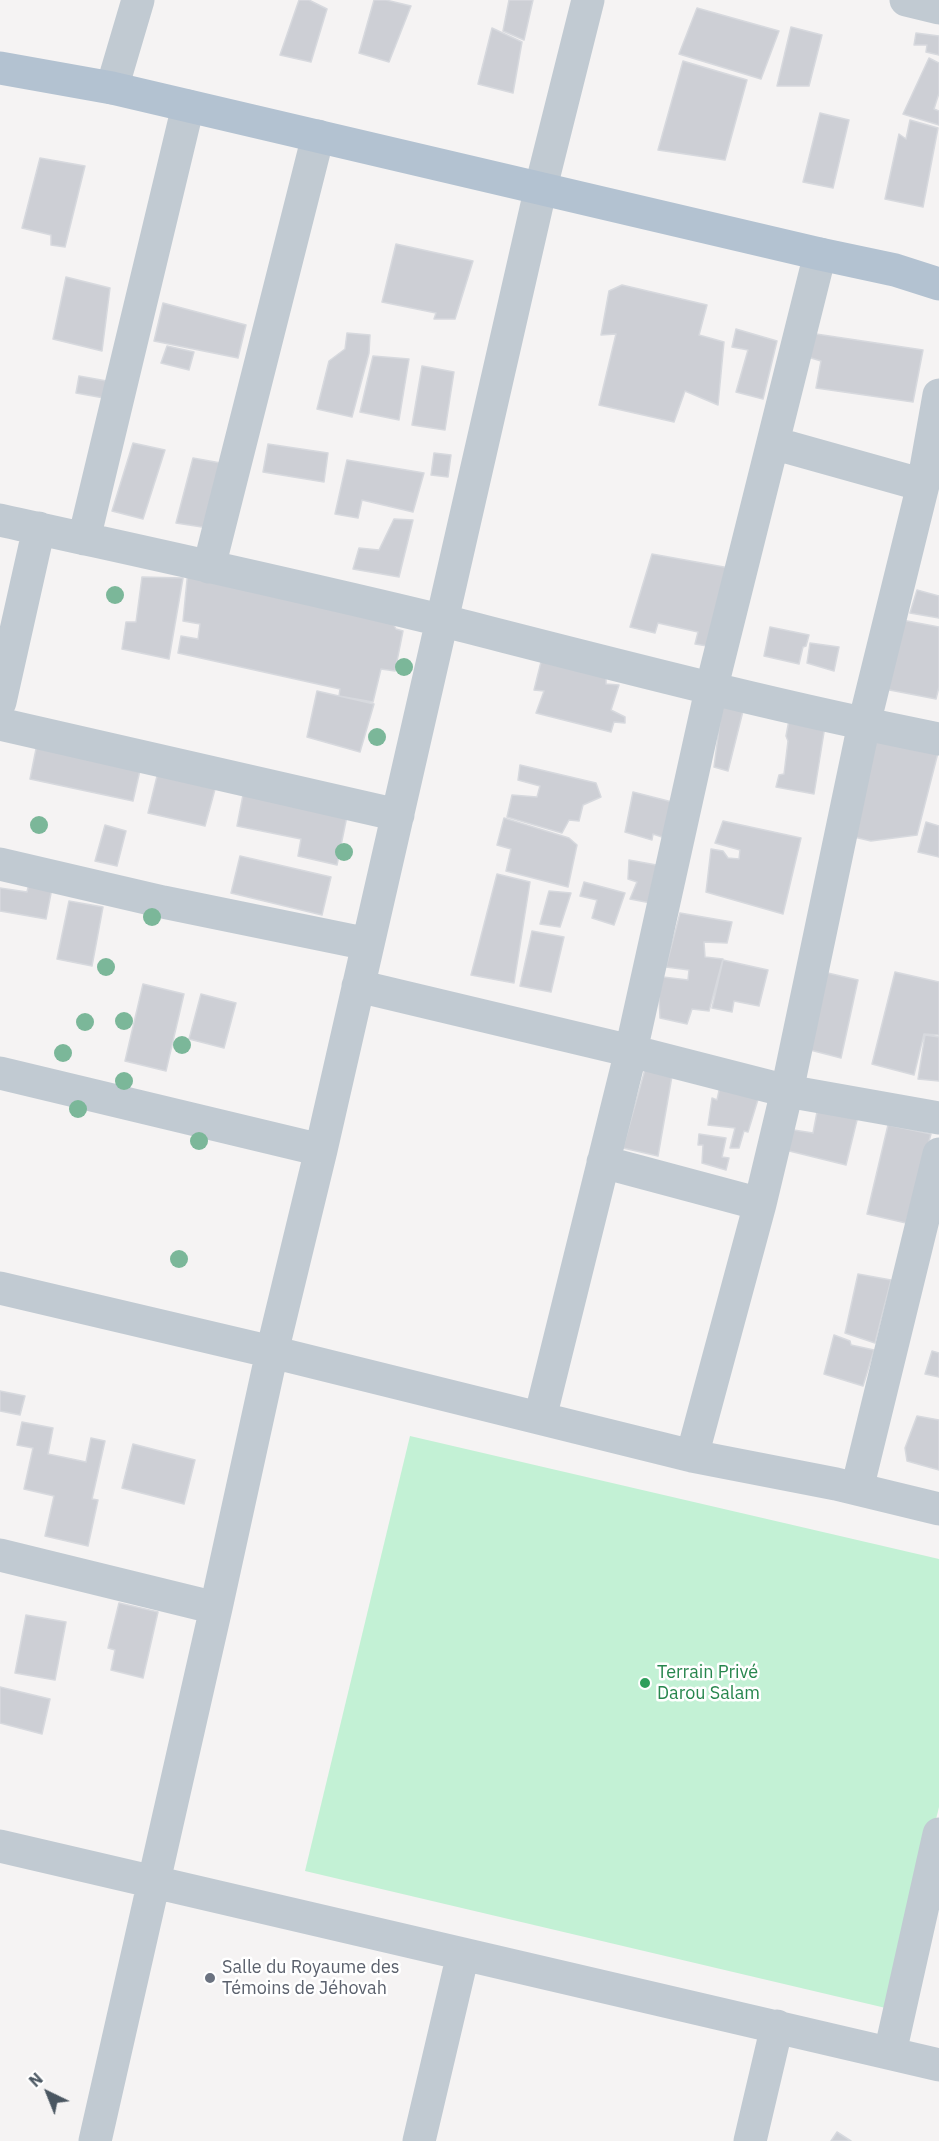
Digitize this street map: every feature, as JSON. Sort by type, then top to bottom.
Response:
[{"type":"main road","points":[[0,68],[112,88],[895,270],[939,284]]},
{"type":"street","points":[[112,88],[138,0]]},
{"type":"street","points":[[94,2141],[272,1352],[321,1150],[541,187],[588,0]]},
{"type":"street","points":[[906,0],[939,8]]},
{"type":"street","points":[[84,539],[188,106]]},
{"type":"street","points":[[208,567],[318,136]]},
{"type":"street","points":[[540,1418],[631,1051],[711,690],[820,254]]},
{"type":"street","points":[[692,1456],[760,1204],[787,1091],[864,724],[923,485],[939,395]]},
{"type":"street","points":[[773,443],[923,485]]},
{"type":"street","points":[[0,519],[441,621],[711,690],[939,738]]},
{"type":"street","points":[[0,702],[39,528]]},
{"type":"street","points":[[0,724],[398,815]]},
{"type":"street","points":[[0,864],[162,902],[368,944]]},
{"type":"street","points":[[358,986],[787,1091],[939,1118]]},
{"type":"street","points":[[0,1073],[321,1150]]},
{"type":"street","points":[[857,1490],[939,1154]]},
{"type":"street","points":[[603,1162],[760,1204]]},
{"type":"street","points":[[0,1288],[272,1352],[692,1456],[939,1509]]},
{"type":"street","points":[[0,1555],[216,1608]]},
{"type":"street","points":[[890,2053],[939,1834]]},
{"type":"street","points":[[0,1846],[939,2065]]},
{"type":"street","points":[[419,2141],[463,1954]]},
{"type":"street","points":[[750,2141],[777,2026]]},
{"type":"green space","name":"Terrain Privé Darou Salam","points":[[410,1436],[939,1559],[939,1807],[890,2009],[305,1871]]},
{"type":"building","points":[[299,0],[309,0],[327,9],[311,62],[280,55]]},
{"type":"building","points":[[374,0],[386,0],[411,6],[389,62],[359,53]]},
{"type":"building","points":[[509,0],[533,0],[524,40],[503,31]]},
{"type":"building","points":[[697,8],[779,31],[761,79],[679,54]]},
{"type":"building","points":[[791,27],[822,35],[809,86],[777,86]]},
{"type":"building","points":[[492,28],[522,42],[513,93],[478,84]]},
{"type":"building","points":[[916,33],[939,36],[939,55],[926,52],[927,45],[914,45]]},
{"type":"building","points":[[929,58],[939,63],[939,93],[934,109],[939,111],[939,125],[903,114]]},
{"type":"building","points":[[683,61],[747,80],[725,160],[658,150]]},
{"type":"building","points":[[820,113],[849,120],[833,188],[803,182]]},
{"type":"building","points":[[910,120],[938,128],[923,207],[885,199],[899,134],[906,139]]},
{"type":"building","points":[[40,158],[85,166],[65,247],[51,245],[51,235],[22,228]]},
{"type":"building","points":[[396,244],[473,261],[455,319],[434,319],[436,313],[382,302]]},
{"type":"building","points":[[66,277],[110,288],[102,351],[53,339]]},
{"type":"building","points":[[622,285],[707,305],[699,335],[724,342],[718,405],[685,391],[674,422],[599,405],[616,334],[601,335],[609,291]]},
{"type":"building","points":[[163,303],[246,325],[238,358],[154,341]]},
{"type":"building","points":[[736,329],[777,341],[763,399],[736,392],[748,350],[732,347]]},
{"type":"building","points":[[347,333],[370,335],[369,353],[352,417],[317,409],[329,361],[345,349]]},
{"type":"building","points":[[816,334],[923,350],[913,402],[816,388],[821,361],[808,357]]},
{"type":"building","points":[[167,346],[194,352],[189,370],[161,363]]},
{"type":"building","points":[[373,356],[409,359],[399,420],[360,412]]},
{"type":"building","points":[[422,366],[454,372],[445,430],[412,425]]},
{"type":"building","points":[[79,376],[118,383],[115,400],[76,393]]},
{"type":"building","points":[[133,443],[165,450],[143,519],[112,511]]},
{"type":"building","points":[[268,444],[328,453],[324,482],[263,472]]},
{"type":"building","points":[[434,453],[451,455],[448,477],[431,475]]},
{"type":"building","points":[[193,458],[232,465],[215,529],[176,523]]},
{"type":"building","points":[[347,460],[424,473],[413,512],[362,500],[358,518],[335,514]]},
{"type":"building","points":[[394,519],[413,520],[399,577],[353,569],[359,548],[379,550]]},
{"type":"building","points":[[652,554],[735,569],[720,648],[695,644],[698,632],[658,623],[655,633],[630,627]]},
{"type":"building","points":[[188,570],[392,622],[396,629],[403,631],[395,671],[381,669],[373,702],[339,696],[340,689],[178,653],[181,636],[198,639],[200,624],[183,621]]},
{"type":"building","points":[[142,577],[183,578],[169,659],[122,649],[126,622],[136,622]]},
{"type":"building","points":[[917,590],[939,596],[939,618],[910,613]]},
{"type":"building","points":[[886,617],[939,627],[939,687],[936,699],[869,686]]},
{"type":"building","points":[[770,627],[809,635],[799,664],[764,656]]},
{"type":"building","points":[[810,643],[839,647],[834,671],[807,663]]},
{"type":"building","points":[[542,658],[606,672],[606,684],[619,685],[611,710],[625,717],[625,723],[614,722],[611,732],[536,713],[544,691],[534,690]]},
{"type":"building","points":[[317,691],[374,704],[360,752],[307,737]]},
{"type":"building","points":[[722,706],[743,711],[728,771],[714,767]]},
{"type":"building","points":[[789,720],[825,726],[814,794],[776,787],[779,775],[784,774]]},
{"type":"building","points":[[853,729],[939,749],[917,835],[871,841],[837,833]]},
{"type":"building","points":[[37,744],[141,766],[133,801],[30,779]]},
{"type":"building","points":[[520,765],[596,783],[601,797],[583,805],[579,821],[569,820],[562,833],[507,817],[512,795],[537,797],[540,786],[518,780]]},
{"type":"building","points":[[159,768],[217,782],[205,826],[148,813]]},
{"type":"building","points":[[633,792],[680,804],[671,840],[653,834],[652,840],[625,832]]},
{"type":"building","points":[[243,795],[347,816],[337,865],[298,856],[301,839],[237,826]]},
{"type":"building","points":[[504,818],[569,838],[577,845],[568,887],[506,871],[511,849],[497,845]]},
{"type":"building","points":[[723,821],[801,838],[783,914],[706,892],[711,849],[723,851],[728,858],[739,859],[740,850],[715,843]]},
{"type":"building","points":[[926,822],[939,826],[939,857],[918,852]]},
{"type":"building","points":[[105,825],[126,831],[117,866],[95,861]]},
{"type":"building","points":[[240,856],[331,877],[322,915],[231,893]]},
{"type":"building","points":[[629,860],[662,866],[656,904],[630,899],[637,882],[628,879]]},
{"type":"building","points":[[497,874],[530,882],[514,983],[471,975]]},
{"type":"building","points":[[30,879],[53,883],[46,919],[0,911],[0,888],[27,892]]},
{"type":"building","points":[[584,882],[625,893],[614,925],[592,918],[597,900],[580,896]]},
{"type":"building","points":[[549,891],[571,893],[560,927],[540,924]]},
{"type":"building","points":[[69,901],[103,907],[92,966],[57,959]]},
{"type":"building","points":[[680,913],[732,922],[727,943],[704,942],[705,957],[723,959],[709,1011],[692,1009],[687,1024],[660,1018],[659,995],[663,977],[688,980],[689,970],[666,967]]},
{"type":"building","points":[[532,931],[564,937],[551,992],[520,986]]},
{"type":"building","points":[[723,960],[768,970],[759,1006],[734,1001],[732,1012],[712,1008]]},
{"type":"building","points":[[806,968],[858,980],[841,1058],[787,1044]]},
{"type":"building","points":[[895,972],[939,982],[939,1035],[924,1034],[914,1075],[872,1064]]},
{"type":"building","points":[[143,984],[184,994],[166,1071],[125,1061]]},
{"type":"building","points":[[201,994],[236,1003],[224,1048],[189,1039]]},
{"type":"building","points":[[925,1035],[939,1037],[939,1081],[918,1079]]},
{"type":"building","points":[[646,1066],[672,1076],[658,1156],[623,1148]]},
{"type":"building","points":[[722,1077],[763,1083],[748,1132],[744,1131],[739,1148],[730,1148],[735,1128],[708,1125],[712,1098],[717,1100]]},
{"type":"building","points":[[818,1107],[858,1116],[846,1165],[769,1146],[774,1127],[813,1133]]},
{"type":"building","points":[[888,1125],[931,1134],[906,1223],[867,1214]]},
{"type":"building","points":[[699,1134],[726,1138],[722,1157],[729,1158],[726,1170],[702,1163],[703,1145],[698,1145]]},
{"type":"building","points":[[858,1274],[891,1280],[875,1343],[845,1333]]},
{"type":"building","points":[[834,1335],[850,1341],[851,1345],[874,1350],[863,1386],[824,1374]]},
{"type":"building","points":[[932,1351],[939,1353],[939,1377],[925,1374]]},
{"type":"building","points":[[0,1391],[25,1396],[20,1415],[0,1411]]},
{"type":"building","points":[[917,1416],[939,1420],[939,1470],[907,1461],[905,1448]]},
{"type":"building","points":[[22,1422],[53,1428],[48,1454],[86,1462],[91,1438],[105,1441],[92,1499],[98,1500],[88,1546],[45,1536],[54,1496],[24,1489],[33,1448],[17,1445]]},
{"type":"building","points":[[133,1444],[195,1460],[184,1504],[122,1488]]},
{"type":"building","points":[[119,1603],[158,1612],[143,1678],[111,1670],[115,1650],[108,1648]]},
{"type":"building","points":[[26,1615],[66,1622],[55,1680],[15,1673]]},
{"type":"building","points":[[0,1687],[50,1699],[42,1734],[0,1723]]},
{"type":"building","points":[[837,2132],[851,2141],[831,2141]]},
{"type":"place","name":"Terrain Privé Darou Salam","points":[[645,1683]]},
{"type":"place","name":"Salle du Royaume des Témoins de Jéhovah","points":[[210,1978]]}]
